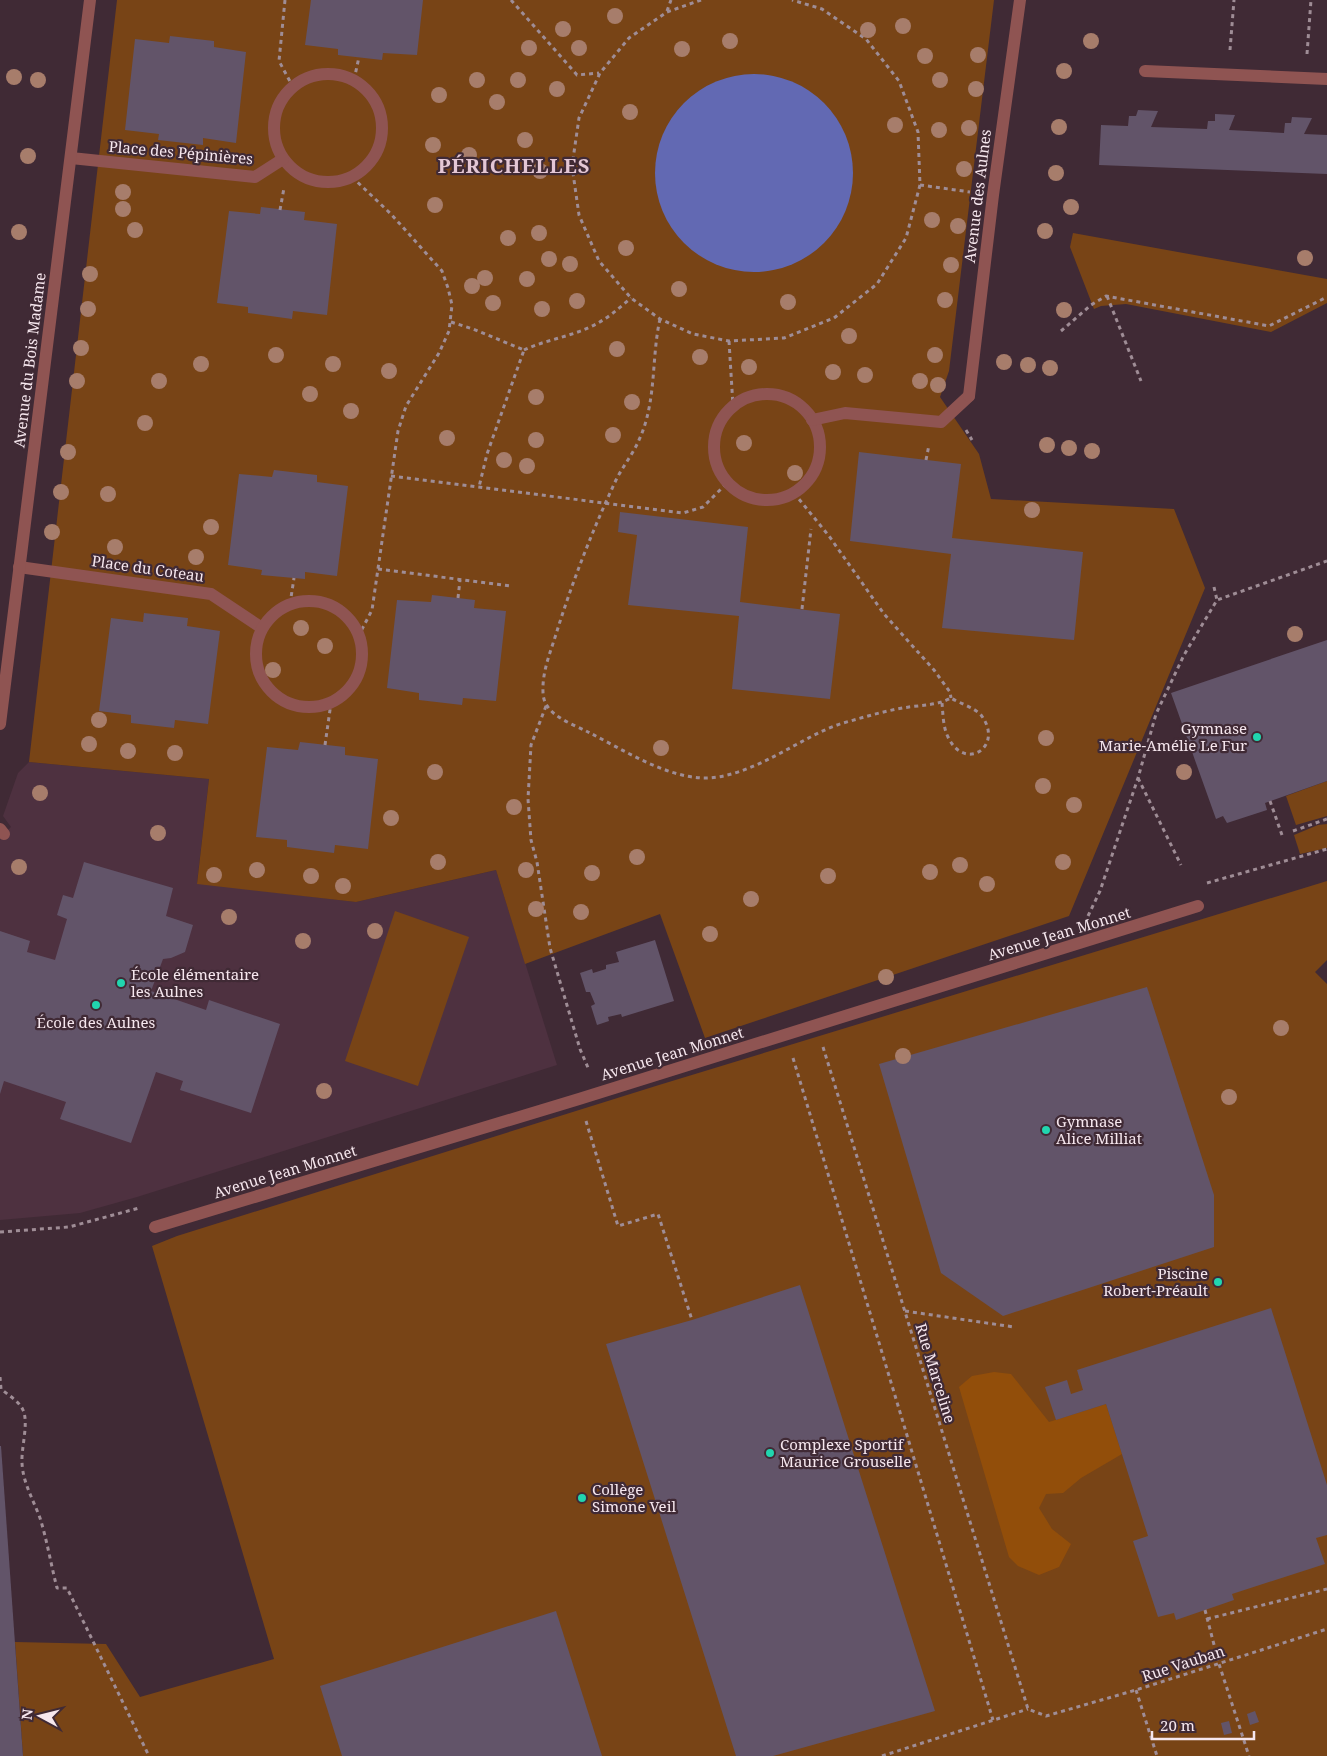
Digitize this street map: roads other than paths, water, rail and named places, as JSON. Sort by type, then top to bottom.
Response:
[{"type":"street","name":"Avenue du Bois Madame","points":[[0,724],[90,0]]},
{"type":"street","name":"Avenue des Aulnes","points":[[812,420],[845,413],[941,422],[969,396],[993,195],[1020,0]]},
{"type":"street","points":[[1145,72],[1327,79]]},
{"type":"street","points":[[322,74],[339,75],[354,80],[366,89],[375,101],[381,115],[383,130],[374,158],[365,169],[339,182],[325,183],[299,174],[283,159],[276,145],[274,129],[276,113],[282,99],[293,87],[307,78],[322,74]]},
{"type":"street","name":"Place des Pépinières","points":[[71,158],[255,178],[283,159]]},
{"type":"street","points":[[767,393],[785,396],[801,406],[812,420],[819,435],[820,452],[816,468],[807,482],[794,493],[777,500],[759,500],[742,495],[727,483],[718,469],[713,452],[714,435],[721,418],[733,406],[748,396],[767,393]]},
{"type":"street","name":"Place du Coteau","points":[[19,567],[211,594],[262,628]]},
{"type":"street","points":[[306,600],[323,602],[338,609],[351,620],[359,635],[362,650],[361,667],[355,682],[345,694],[331,703],[315,708],[299,707],[283,701],[270,691],[260,677],[256,660],[256,644],[262,628],[274,614],[290,604],[306,600]]},
{"type":"street","name":"Avenue Jean Monnet","points":[[155,1227],[579,1099],[1198,906]]},
{"type":"water","points":[[744,74],[764,74],[773,75],[801,85],[817,96],[831,110],[846,135],[852,154],[852,192],[842,220],[831,236],[817,250],[801,261],[783,268],[764,272],[744,272],[735,271],[707,261],[691,250],[677,236],[666,220],[659,202],[655,183],[655,163],[656,154],[666,126],[677,110],[691,96],[707,85],[725,78]]},
{"type":"place","name":"Gymnase Marie-Amélie Le Fur","points":[[1257,737]]},
{"type":"place","name":"École élémentaire les Aulnes","points":[[121,983]]},
{"type":"place","name":"École des Aulnes","points":[[96,1005]]},
{"type":"place","name":"Gymnase Alice Milliat","points":[[1046,1130]]},
{"type":"place","name":"Piscine Robert-Préault","points":[[1218,1282]]},
{"type":"place","name":"Complexe Sportif Maurice Grouselle","points":[[770,1453]]},
{"type":"place","name":"Collège Simone Veil","points":[[582,1498]]},
{"type":"district","name":"PÉRICHELLES","points":[[514,165]]}]
